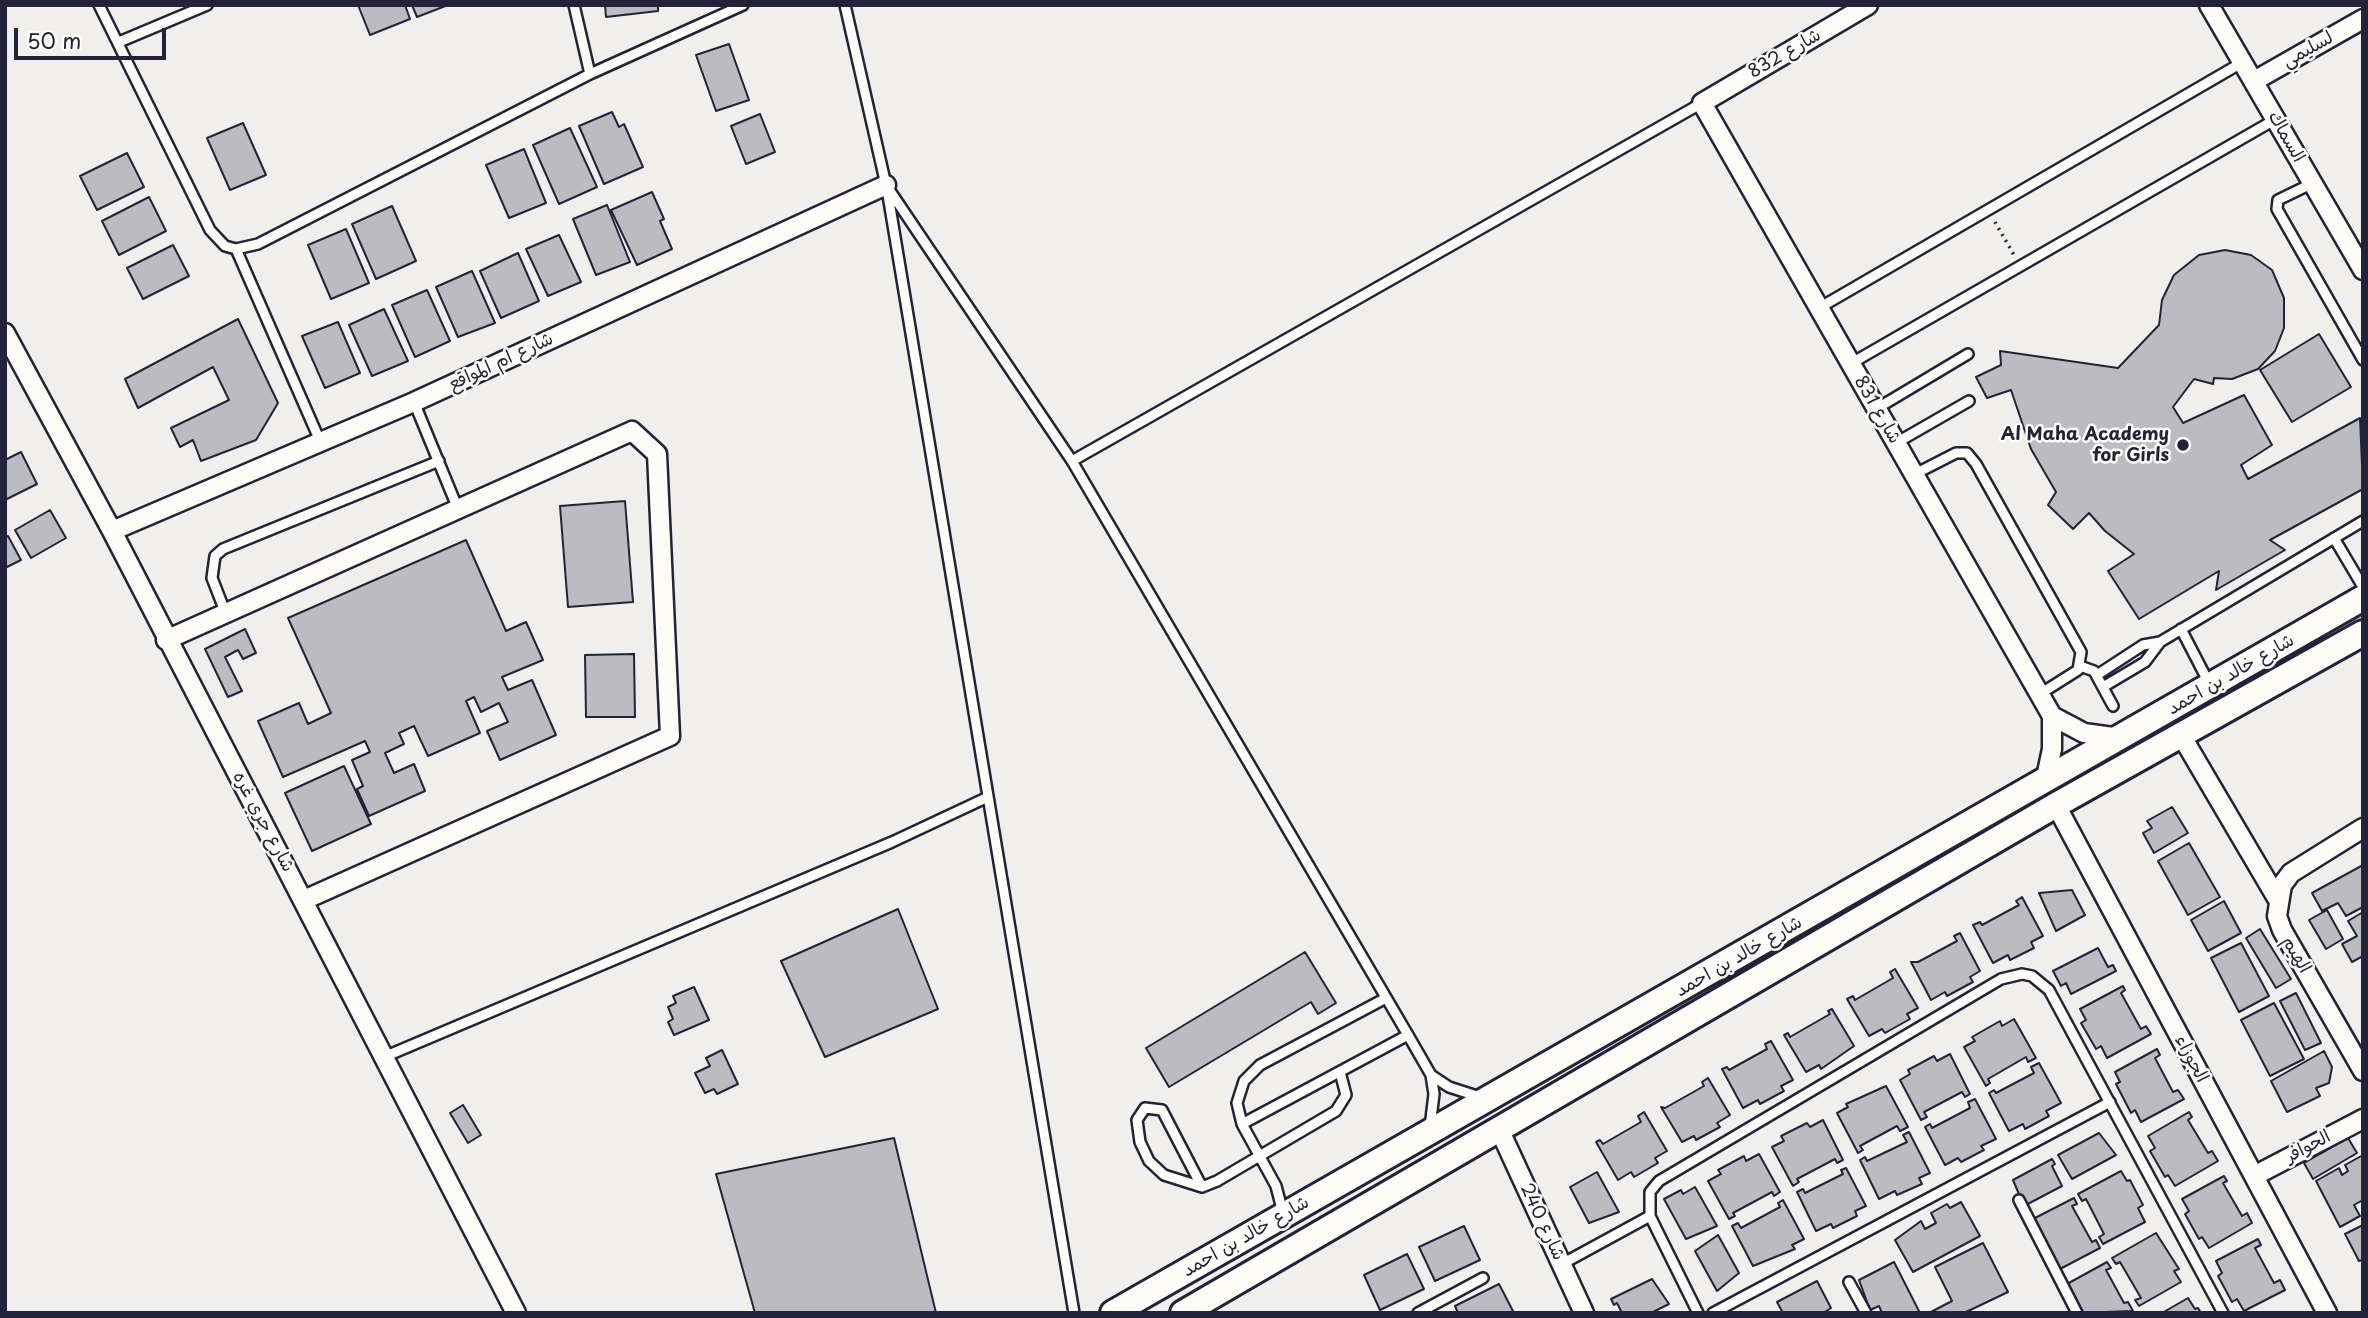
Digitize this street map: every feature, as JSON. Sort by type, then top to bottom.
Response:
[{"type":"main road","name":"شارع خالد بن احمد","points":[[1113,1313],[2363,598]]},
{"type":"main road","name":"شارع خالد بن احمد","points":[[1183,1313],[1500,1131],[2056,805],[2363,633]]},
{"type":"street","name":"شارع 832","points":[[1702,103],[1868,5]]},
{"type":"street","name":"السماك","points":[[2209,5],[2363,270]]},
{"type":"street","name":"لسليمي","points":[[2254,80],[2363,19]]},
{"type":"street","name":"شارع 831","points":[[1702,103],[2052,716],[2053,750],[2045,782]]},
{"type":"street","name":"شارع ام المواقع","points":[[112,531],[414,401],[886,185]]},
{"type":"street","name":"شارع جري غره","points":[[5,333],[112,531],[516,1313]]},
{"type":"street","points":[[166,639],[632,431],[657,454],[670,736],[304,900]]},
{"type":"street","points":[[2052,716],[2084,733],[2120,738]]},
{"type":"street","name":"الهيم","points":[[2181,735],[2277,900],[2282,930],[2363,1071]]},
{"type":"street","name":"الجوزاء","points":[[2056,805],[2327,1313]]},
{"type":"street","points":[[2277,900],[2291,873],[2363,828]]},
{"type":"street","name":"الحوافر","points":[[2254,1176],[2363,1119]]},
{"type":"street","name":"شارع 240","points":[[1500,1131],[1584,1313]]},
{"type":"lane","points":[[99,5],[210,230],[225,246],[236,249],[258,244],[590,74],[743,5]]},
{"type":"lane","points":[[119,42],[207,5]]},
{"type":"lane","points":[[574,5],[590,74]]},
{"type":"lane","points":[[845,5],[886,185],[1074,1313]]},
{"type":"lane","points":[[1818,309],[2243,62]]},
{"type":"lane","points":[[1072,461],[1702,103]]},
{"type":"lane","points":[[1850,364],[2276,119]]},
{"type":"lane","points":[[2313,183],[2278,200],[2277,209],[2363,360]]},
{"type":"lane","points":[[886,185],[1072,461],[1431,1075],[1434,1104],[1429,1133]]},
{"type":"lane","points":[[236,249],[320,441]]},
{"type":"lane","points":[[1876,409],[1968,354]]},
{"type":"lane","points":[[414,401],[458,509]]},
{"type":"lane","points":[[1896,443],[1969,401]]},
{"type":"lane","points":[[1915,474],[1956,453],[1972,457],[2081,652],[2080,666],[2072,675],[2040,694]]},
{"type":"lane","points":[[226,614],[212,578],[215,556],[223,549],[439,461]]},
{"type":"lane","points":[[2103,687],[2145,662],[2160,642],[2363,521]]},
{"type":"lane","points":[[2334,538],[2363,587]]},
{"type":"lane","points":[[2181,629],[2211,687]]},
{"type":"lane","points":[[2097,675],[2143,645],[2160,642]]},
{"type":"lane","points":[[2080,666],[2090,668],[2097,675],[2113,706]]},
{"type":"lane","points":[[384,1057],[892,842],[988,797]]},
{"type":"lane","points":[[1698,1313],[1650,1216],[1650,1192],[1659,1181],[2011,975],[2032,976],[2049,989],[2223,1313]]},
{"type":"lane","points":[[1283,1216],[1276,1185],[1242,1124],[1237,1103],[1244,1081],[1260,1065],[1386,998]]},
{"type":"lane","points":[[1242,1124],[1408,1035]]},
{"type":"lane","points":[[1202,1187],[1162,1110],[1145,1108],[1137,1120],[1140,1142],[1149,1161],[1164,1175],[1202,1187],[1343,1104],[1346,1095],[1340,1072]]},
{"type":"lane","points":[[1431,1075],[1448,1087],[1490,1098]]},
{"type":"lane","points":[[1713,1313],[2110,1102]]},
{"type":"lane","points":[[2019,1200],[2077,1313]]},
{"type":"lane","points":[[1562,1265],[1650,1216]]},
{"type":"lane","points":[[1418,1313],[1483,1278]]},
{"type":"lane","points":[[1849,1282],[1866,1313]]},
{"type":"path","points":[[1988,210],[2021,265]]},
{"type":"building","points":[[358,5],[405,5],[410,19],[370,35]]},
{"type":"building","points":[[412,5],[448,5],[417,17]]},
{"type":"building","points":[[605,5],[658,5],[658,11],[606,17]]},
{"type":"building","points":[[729,44],[749,100],[716,111],[696,55]]},
{"type":"building","points":[[612,112],[619,127],[624,124],[643,167],[604,184],[579,126]]},
{"type":"building","points":[[760,114],[775,152],[746,164],[731,126]]},
{"type":"building","points":[[243,123],[266,175],[230,190],[207,138]]},
{"type":"building","points":[[570,128],[597,187],[559,204],[533,145]]},
{"type":"building","points":[[524,149],[546,203],[509,218],[486,165]]},
{"type":"building","points":[[127,153],[144,187],[97,210],[80,176]]},
{"type":"building","points":[[652,192],[664,219],[660,221],[672,249],[637,265],[611,210]]},
{"type":"building","points":[[149,197],[166,231],[119,255],[102,221]]},
{"type":"building","points":[[607,205],[630,262],[596,275],[573,219]]},
{"type":"building","points":[[392,206],[416,261],[376,279],[352,224]]},
{"type":"building","points":[[346,229],[369,283],[331,299],[308,245]]},
{"type":"building","points":[[559,235],[581,282],[548,296],[526,249]]},
{"type":"building","points":[[173,245],[189,276],[143,299],[127,268]]},
{"type":"building","points":[[2225,250],[2251,255],[2272,270],[2284,298],[2284,328],[2275,351],[2258,369],[2232,379],[2214,378],[2213,384],[2194,379],[2173,407],[2183,423],[2244,395],[2272,445],[2241,465],[2248,479],[2360,418],[2363,489],[2270,540],[2285,550],[2216,590],[2219,571],[2139,619],[2108,571],[2134,554],[2105,531],[2089,513],[2073,529],[2048,505],[2056,492],[2031,449],[2011,390],[1987,398],[1976,377],[2001,365],[2000,351],[2118,368],[2159,325],[2162,300],[2174,275],[2199,255]]},
{"type":"building","points":[[518,253],[539,301],[501,318],[480,271]]},
{"type":"building","points":[[472,271],[495,323],[458,337],[436,287]]},
{"type":"building","points":[[427,290],[450,341],[415,357],[392,305]]},
{"type":"building","points":[[384,309],[408,361],[372,376],[349,325]]},
{"type":"building","points":[[238,319],[278,403],[256,440],[201,461],[193,440],[180,447],[171,428],[229,400],[213,367],[138,408],[125,379]]},
{"type":"building","points":[[338,322],[360,373],[325,388],[302,336]]},
{"type":"building","points":[[2319,334],[2351,387],[2292,422],[2260,370]]},
{"type":"building","points":[[21,452],[37,484],[5,500],[5,460]]},
{"type":"building","points":[[625,501],[633,602],[568,607],[560,506]]},
{"type":"building","points":[[50,510],[66,538],[31,558],[15,530]]},
{"type":"building","points":[[8,536],[21,560],[5,568],[5,538]]},
{"type":"building","points":[[466,540],[506,631],[526,622],[543,660],[502,677],[508,690],[532,680],[556,735],[500,760],[487,731],[508,722],[499,703],[481,712],[474,697],[466,701],[480,733],[428,756],[414,726],[399,733],[404,744],[385,753],[394,773],[414,764],[425,791],[369,816],[357,789],[363,786],[352,760],[370,752],[365,741],[283,777],[258,721],[299,703],[308,724],[331,713],[288,618]]},
{"type":"building","points":[[245,629],[256,653],[243,659],[238,650],[225,657],[242,691],[228,697],[205,649]]},
{"type":"building","points":[[634,654],[635,717],[586,717],[585,655]]},
{"type":"building","points":[[344,766],[371,824],[312,851],[285,793]]},
{"type":"building","points":[[2172,807],[2188,833],[2154,853],[2143,833],[2152,828],[2147,821]]},
{"type":"building","points":[[2189,843],[2220,897],[2188,915],[2158,861]]},
{"type":"building","points":[[2363,865],[2363,907],[2346,916],[2338,903],[2322,911],[2312,893]]},
{"type":"building","points":[[2072,890],[2085,915],[2056,931],[2039,893]]},
{"type":"building","points":[[2022,897],[2043,936],[2031,942],[2034,948],[2010,960],[2008,955],[1993,963],[1973,925],[1980,922],[1982,925],[2019,905],[2016,901]]},
{"type":"building","points":[[2224,901],[2241,933],[2208,951],[2191,920]]},
{"type":"building","points":[[898,909],[938,1009],[825,1057],[781,961]]},
{"type":"building","points":[[2327,910],[2343,939],[2326,949],[2309,920]]},
{"type":"building","points":[[2363,912],[2363,956],[2352,962],[2342,944],[2357,936],[2348,921]]},
{"type":"building","points":[[2260,929],[2291,979],[2276,988],[2246,938]]},
{"type":"building","points":[[1960,933],[1980,971],[1970,977],[1973,982],[1947,996],[1945,992],[1931,1000],[1911,962],[1918,962],[1957,941],[1954,936]]},
{"type":"building","points":[[2241,943],[2269,996],[2239,1012],[2211,958]]},
{"type":"building","points":[[2098,948],[2108,967],[2113,965],[2116,971],[2071,994],[2066,983],[2061,986],[2053,971]]},
{"type":"building","points":[[1305,952],[1336,1003],[1318,1014],[1311,1002],[1169,1087],[1146,1048]]},
{"type":"building","points":[[1895,969],[1918,1008],[1907,1014],[1910,1019],[1885,1033],[1882,1029],[1869,1036],[1847,999],[1853,996],[1855,1000],[1893,978],[1890,972]]},
{"type":"building","points":[[2123,986],[2125,990],[2121,993],[2141,1029],[2146,1026],[2151,1034],[2107,1058],[2101,1046],[2096,1049],[2081,1023],[2086,1020],[2080,1009]]},
{"type":"building","points":[[694,987],[709,1020],[674,1035],[668,1022],[673,1019],[668,1007],[676,1003],[673,996]]},
{"type":"building","points":[[2296,993],[2321,1043],[2305,1050],[2280,1001]]},
{"type":"building","points":[[2274,1003],[2304,1059],[2270,1076],[2241,1020]]},
{"type":"building","points":[[1832,1009],[1854,1046],[1821,1069],[1819,1065],[1806,1072],[1784,1035],[1788,1033],[1790,1037],[1830,1014],[1828,1011]]},
{"type":"building","points":[[2014,1019],[2036,1058],[2028,1062],[2026,1057],[1988,1079],[1990,1083],[1986,1086],[1964,1047],[1975,1041],[1972,1037],[2000,1021],[2002,1026]]},
{"type":"building","points":[[1771,1041],[1793,1080],[1781,1086],[1784,1091],[1760,1104],[1758,1100],[1743,1108],[1722,1069],[1727,1067],[1729,1070],[1767,1049],[1765,1044]]},
{"type":"building","points":[[2157,1049],[2160,1055],[2155,1058],[2173,1092],[2178,1090],[2184,1099],[2141,1122],[2135,1110],[2131,1113],[2116,1084],[2120,1082],[2115,1072]]},
{"type":"building","points":[[722,1050],[738,1084],[717,1094],[714,1089],[705,1093],[695,1073],[710,1066],[706,1058]]},
{"type":"building","points":[[2324,1051],[2332,1067],[2329,1083],[2316,1088],[2320,1096],[2287,1112],[2271,1081]]},
{"type":"building","points":[[1950,1054],[1970,1094],[1965,1097],[1962,1092],[1924,1112],[1927,1117],[1921,1120],[1900,1080],[1910,1074],[1908,1070],[1934,1056],[1937,1061]]},
{"type":"building","points":[[2039,1063],[2061,1103],[2046,1111],[2049,1116],[2025,1129],[2023,1124],[2009,1131],[1989,1093],[1994,1090],[1996,1093],[2034,1073],[2031,1067]]},
{"type":"building","points":[[1708,1078],[1730,1115],[1717,1123],[1720,1127],[1696,1140],[1694,1136],[1682,1142],[1661,1107],[1665,1108],[1704,1086],[1702,1082]]},
{"type":"building","points":[[1886,1086],[1908,1127],[1900,1131],[1897,1126],[1860,1146],[1863,1150],[1858,1153],[1837,1113],[1848,1107],[1846,1104]]},
{"type":"building","points":[[1975,1099],[1996,1139],[1981,1146],[1984,1150],[1961,1162],[1958,1158],[1945,1165],[1925,1127],[1930,1124],[1932,1128],[1970,1108],[1968,1102]]},
{"type":"building","points":[[463,1105],[481,1135],[468,1143],[450,1113]]},
{"type":"building","points":[[1644,1112],[1667,1151],[1655,1158],[1658,1163],[1634,1177],[1631,1172],[1618,1180],[1596,1142],[1600,1140],[1603,1144],[1641,1122],[1638,1116]]},
{"type":"building","points":[[2189,1112],[2192,1117],[2188,1120],[2208,1153],[2212,1151],[2218,1161],[2175,1186],[2168,1175],[2165,1177],[2150,1151],[2155,1148],[2148,1136]]},
{"type":"building","points":[[1823,1120],[1843,1160],[1837,1163],[1835,1159],[1797,1179],[1799,1182],[1793,1186],[1772,1147],[1784,1141],[1781,1136],[1807,1123],[1810,1127]]},
{"type":"building","points":[[1909,1132],[1930,1173],[1919,1178],[1922,1184],[1897,1195],[1895,1191],[1879,1199],[1860,1160],[1865,1157],[1867,1161],[1907,1142],[1903,1135]]},
{"type":"building","points":[[2099,1133],[2116,1155],[2072,1179],[2058,1155]]},
{"type":"building","points":[[894,1138],[936,1313],[755,1313],[716,1174]]},
{"type":"building","points":[[2348,1138],[2357,1153],[2313,1179],[2304,1163]]},
{"type":"building","points":[[1759,1154],[1780,1192],[1774,1196],[1772,1192],[1733,1213],[1735,1216],[1729,1219],[1708,1181],[1721,1174],[1718,1170],[1744,1156],[1746,1161]]},
{"type":"building","points":[[2363,1155],[2363,1200],[2354,1205],[2360,1216],[2340,1227],[2316,1181],[2339,1168],[2342,1175],[2348,1171],[2345,1165]]},
{"type":"building","points":[[2052,1159],[2055,1164],[2052,1166],[2062,1186],[2024,1206],[2013,1180]]},
{"type":"building","points":[[1846,1168],[1866,1206],[1855,1211],[1857,1216],[1833,1228],[1831,1224],[1816,1231],[1797,1192],[1803,1189],[1805,1193],[1843,1174],[1841,1170]]},
{"type":"building","points":[[2121,1171],[2127,1181],[2130,1180],[2143,1205],[2138,1208],[2145,1222],[2103,1244],[2099,1237],[2104,1234],[2086,1199],[2082,1201],[2078,1194]]},
{"type":"building","points":[[1597,1172],[1619,1212],[1589,1223],[1570,1187]]},
{"type":"building","points":[[2224,1176],[2227,1181],[2223,1183],[2242,1216],[2247,1213],[2252,1223],[2209,1248],[2202,1237],[2199,1239],[2185,1214],[2189,1211],[2182,1199]]},
{"type":"building","points":[[1695,1187],[1717,1226],[1686,1239],[1664,1199],[1681,1190],[1683,1194]]},
{"type":"building","points":[[2074,1198],[2077,1204],[2072,1206],[2092,1242],[2096,1240],[2100,1248],[2060,1269],[2053,1256],[2050,1258],[2033,1219]]},
{"type":"building","points":[[1783,1200],[1804,1239],[1792,1245],[1795,1249],[1753,1266],[1732,1226],[1738,1223],[1741,1228],[1780,1207],[1778,1203]]},
{"type":"building","points":[[1961,1202],[1980,1236],[1913,1272],[1895,1240],[1921,1221],[1925,1229],[1936,1223],[1931,1213],[1947,1204],[1950,1208]]},
{"type":"building","points":[[2363,1225],[2363,1260],[2359,1261],[2345,1234]]},
{"type":"building","points":[[1464,1226],[1480,1260],[1435,1281],[1419,1247]]},
{"type":"building","points":[[2156,1233],[2179,1269],[2174,1271],[2181,1282],[2139,1306],[2135,1300],[2141,1298],[2120,1262],[2116,1264],[2112,1258]]},
{"type":"building","points":[[1718,1235],[1739,1273],[1717,1291],[1695,1251]]},
{"type":"building","points":[[2258,1239],[2261,1245],[2255,1248],[2274,1283],[2280,1280],[2285,1290],[2244,1311],[2237,1299],[2232,1302],[2218,1276],[2222,1273],[2216,1261]]},
{"type":"building","points":[[1983,1243],[2008,1292],[1964,1313],[1929,1313],[1952,1301],[1935,1267]]},
{"type":"building","points":[[1407,1254],[1424,1289],[1380,1310],[1364,1275]]},
{"type":"building","points":[[1894,1262],[1920,1313],[1882,1313],[1879,1306],[1870,1310],[1859,1280]]},
{"type":"building","points":[[2107,1262],[2111,1268],[2106,1270],[2124,1303],[2128,1302],[2133,1311],[2079,1313],[2067,1284]]},
{"type":"building","points":[[1652,1279],[1669,1304],[1651,1313],[1622,1313],[1617,1303],[1614,1305],[1611,1299]]},
{"type":"building","points":[[1817,1281],[1831,1308],[1823,1313],[1783,1313],[1777,1302]]},
{"type":"building","points":[[1499,1284],[1514,1313],[1458,1313],[1455,1306]]},
{"type":"building","points":[[2188,1298],[2201,1313],[2162,1313]]},
{"type":"place","name":"Al Maha Academy for Girls","points":[[2183,445]]}]
